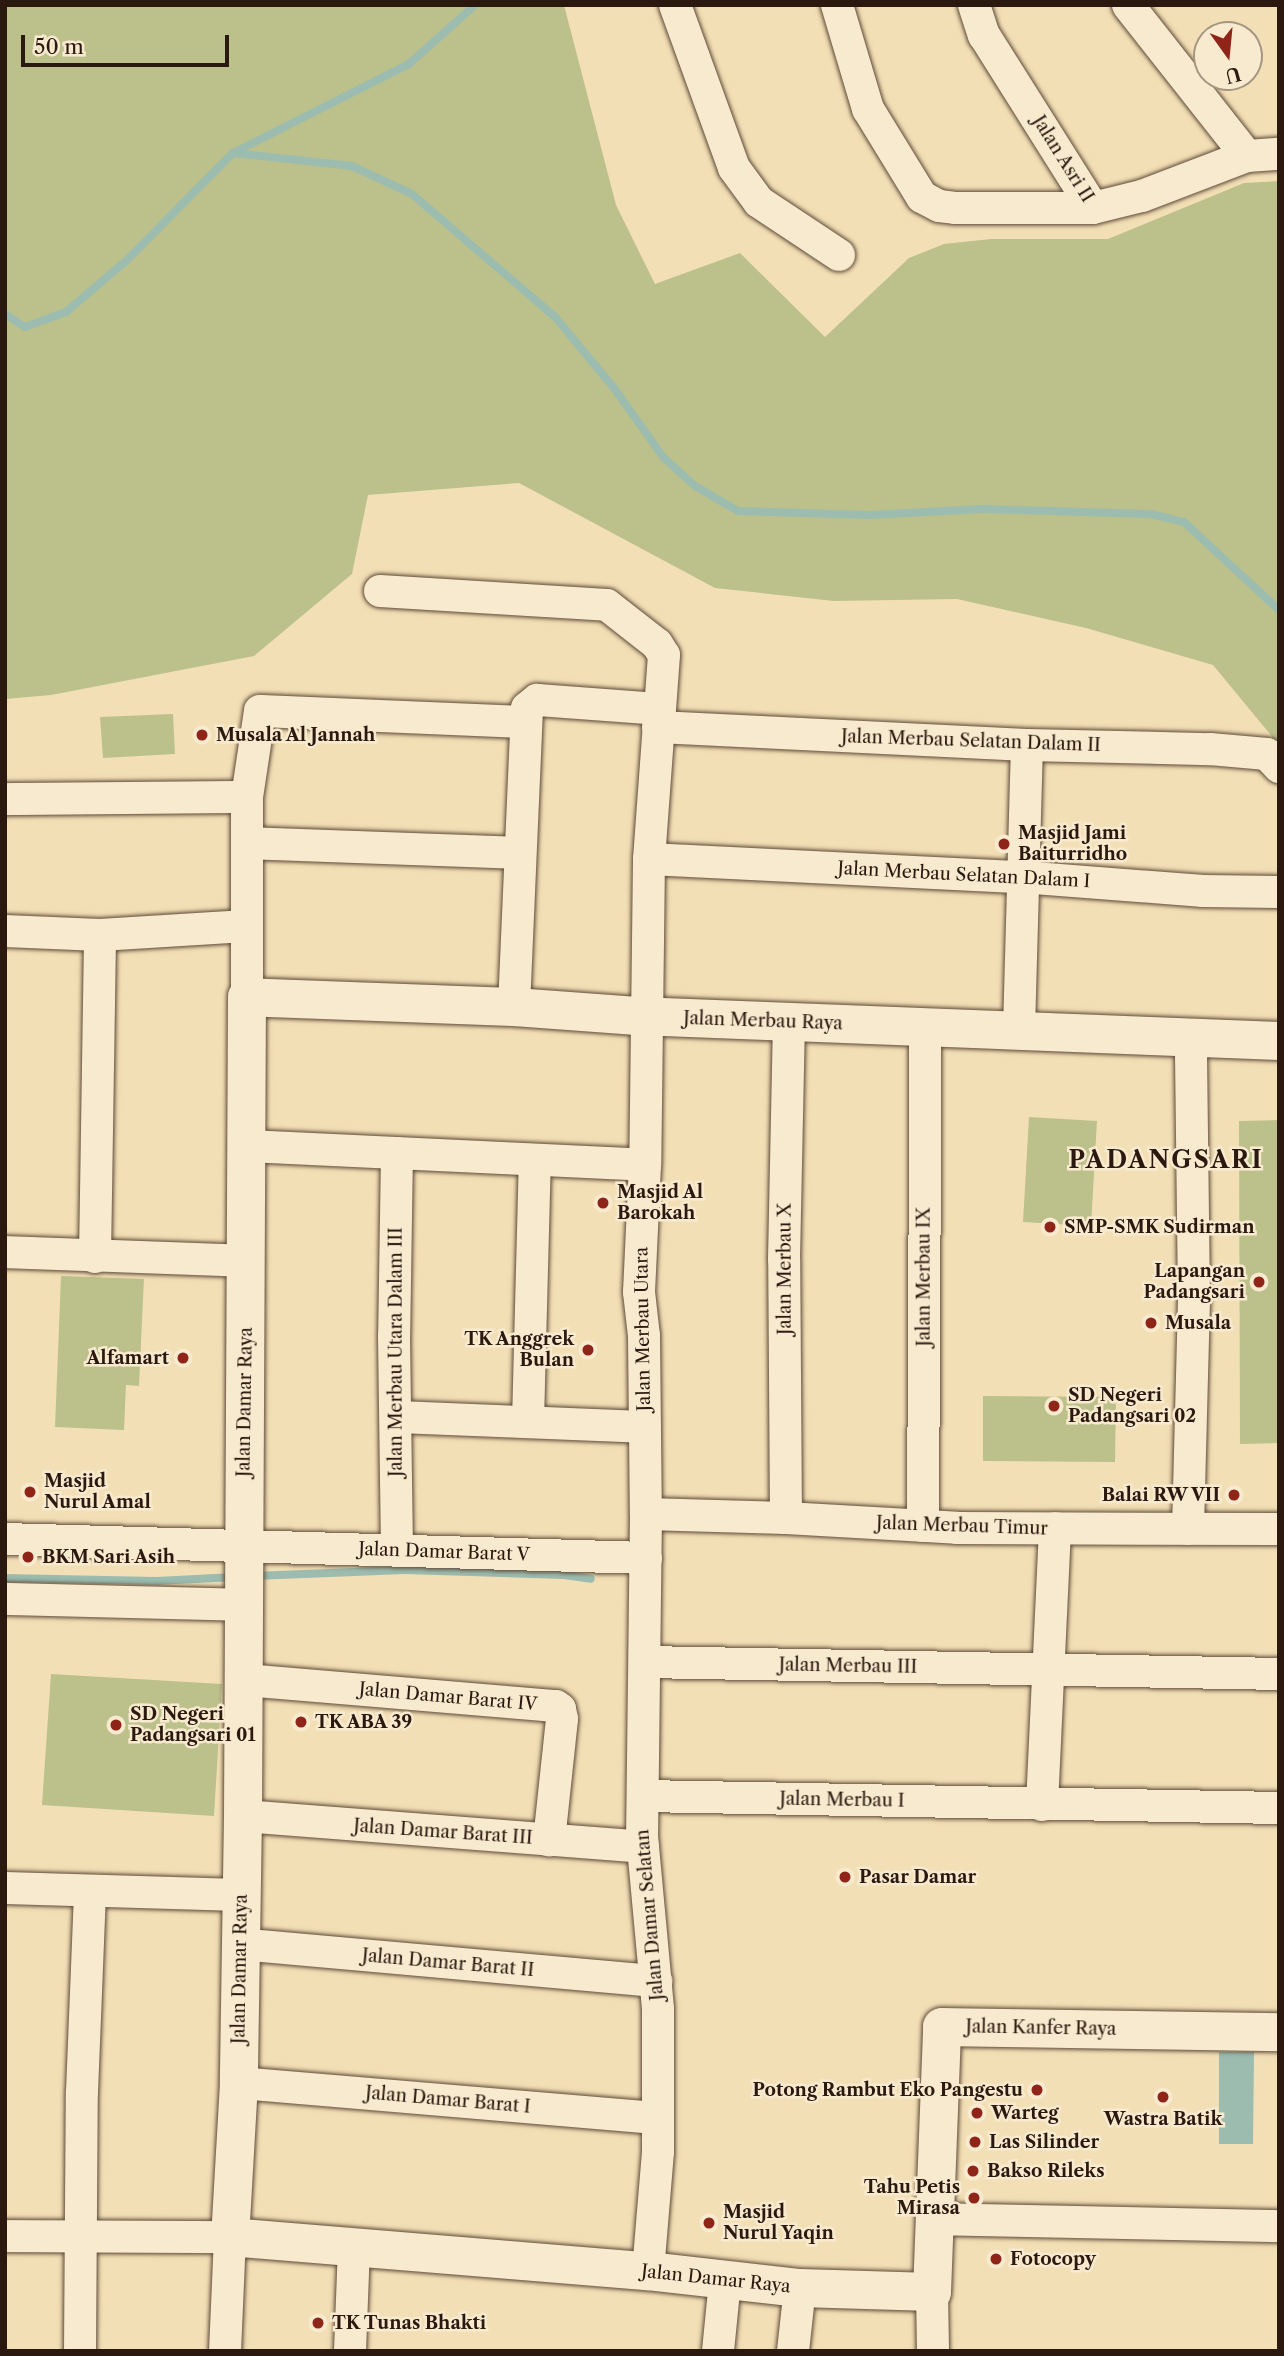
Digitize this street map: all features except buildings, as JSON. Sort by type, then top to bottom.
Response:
[{"type":"street","points":[[675,5],[734,168],[759,202],[839,255]]},
{"type":"street","points":[[837,5],[868,109],[922,197],[939,206],[955,208],[1093,208]]},
{"type":"street","name":"Jalan Asri II","points":[[974,5],[984,35],[1093,208],[1142,195],[1247,156],[1279,154]]},
{"type":"street","points":[[1128,5],[1247,156]]},
{"type":"street","name":"Jalan Merbau Utara","points":[[380,592],[607,605],[620,612],[662,649],[664,655],[649,859],[645,1166],[639,1292],[644,1336],[646,1558]]},
{"type":"street","name":"Jalan Merbau Selatan Dalam II","points":[[247,797],[257,714],[270,709],[531,711],[658,718],[1027,745],[1266,754],[1279,767]]},
{"type":"street","points":[[514,1007],[520,853],[531,711]]},
{"type":"street","points":[[1019,1030],[1021,877],[1027,745]]},
{"type":"street","points":[[5,799],[247,797],[247,997]]},
{"type":"street","points":[[247,843],[520,853]]},
{"type":"street","name":"Jalan Merbau Selatan Dalam I","points":[[649,859],[1021,877],[1203,891],[1279,892]]},
{"type":"street","points":[[5,931],[100,934],[246,926]]},
{"type":"street","points":[[95,1257],[100,934]]},
{"type":"street","name":"Jalan Merbau Raya","points":[[247,997],[514,1007],[926,1029],[1019,1030],[1191,1040],[1279,1041]]},
{"type":"street","name":"Jalan Damar Raya","points":[[247,997],[248,1261],[243,1577],[243,1816],[239,2083],[230,2237],[648,2271],[800,2288],[932,2292]]},
{"type":"street","name":"Jalan Merbau X","points":[[786,1518],[784,1259],[789,1021]]},
{"type":"street","name":"Jalan Merbau IX","points":[[923,1526],[926,1029]]},
{"type":"street","points":[[1188,1529],[1194,1299],[1191,1040]]},
{"type":"street","points":[[248,1146],[645,1166]]},
{"type":"street","name":"Jalan Merbau Utara Dalam III","points":[[397,1153],[397,1551]]},
{"type":"street","points":[[528,1422],[535,1160]]},
{"type":"street","points":[[5,1252],[248,1261]]},
{"type":"street","points":[[396,1417],[645,1427]]},
{"type":"street","name":"Jalan Merbau Timur","points":[[646,1514],[923,1526],[1279,1529]]},
{"type":"street","points":[[1042,1805],[1055,1528]]},
{"type":"street","points":[[5,1539],[243,1577]]},
{"type":"street","name":"Jalan Damar Barat V","points":[[243,1577],[397,1551],[646,1558]]},
{"type":"street","name":"Jalan Damar Selatan","points":[[646,1558],[643,1847],[656,1981],[658,2118],[648,2271]]},
{"type":"street","points":[[5,1599],[243,1577]]},
{"type":"street","name":"Jalan Merbau III","points":[[645,1662],[1279,1674]]},
{"type":"street","name":"Jalan Damar Barat IV","points":[[244,1680],[556,1706],[560,1709],[562,1719],[549,1840]]},
{"type":"street","name":"Jalan Merbau I","points":[[643,1796],[1279,1808]]},
{"type":"street","name":"Jalan Damar Barat III","points":[[243,1816],[643,1847]]},
{"type":"street","points":[[5,1888],[240,1895]]},
{"type":"street","points":[[80,2351],[82,2092],[90,1891]]},
{"type":"street","name":"Jalan Damar Barat II","points":[[239,1944],[656,1981]]},
{"type":"street","name":"Jalan Kanfer Raya","points":[[932,2292],[942,2027],[1279,2032]]},
{"type":"street","name":"Jalan Damar Barat I","points":[[239,2083],[658,2118]]},
{"type":"street","points":[[933,2219],[1279,2226]]},
{"type":"street","points":[[5,2236],[230,2237],[225,2351]]},
{"type":"street","points":[[350,2351],[354,2245]]},
{"type":"street","points":[[718,2351],[725,2281]]},
{"type":"street","points":[[793,2351],[800,2288]]},
{"type":"street","points":[[932,2292],[933,2351]]},
{"type":"green space","points":[[5,5],[564,5],[616,205],[655,284],[740,253],[825,337],[909,258],[944,244],[991,239],[1108,239],[1244,183],[1279,181],[1279,745],[1213,665],[1086,628],[957,599],[834,601],[715,588],[519,483],[368,495],[352,574],[254,656],[51,695],[5,699]]},
{"type":"green space","points":[[173,714],[175,754],[103,758],[100,717]]},
{"type":"green space","points":[[1029,1117],[1097,1121],[1091,1226],[1023,1222]]},
{"type":"green space","name":"Lapangan Padangsari","points":[[1279,1120],[1279,1443],[1240,1444],[1239,1121]]},
{"type":"green space","points":[[61,1276],[144,1279],[139,1386],[126,1385],[124,1430],[55,1427]]},
{"type":"green space","points":[[983,1396],[1116,1397],[1115,1462],[983,1461]]},
{"type":"green space","points":[[51,1674],[222,1684],[214,1816],[42,1805]]},
{"type":"shaded area","points":[[1219,2052],[1254,2052],[1253,2144],[1219,2144]]},
{"type":"waterway","points":[[5,314],[25,327],[66,312],[127,260],[233,153],[409,64],[475,5]]},
{"type":"waterway","points":[[233,153],[352,166],[412,194],[556,318],[614,388],[663,457],[695,486],[738,511],[870,515],[982,509],[1151,514],[1184,522],[1279,610]]},
{"type":"waterway","points":[[254,1576],[405,1570],[564,1575],[591,1579]]},
{"type":"waterway","points":[[5,1578],[157,1581],[235,1577]]},
{"type":"place","name":"Musala Al Jannah","points":[[202,735]]},
{"type":"place","name":"Masjid Jami Baiturridho","points":[[1004,844]]},
{"type":"place","name":"Masjid Al Barokah","points":[[603,1203]]},
{"type":"place","name":"SMP-SMK Sudirman","points":[[1050,1227]]},
{"type":"place","name":"Lapangan Padangsari","points":[[1259,1282]]},
{"type":"place","name":"Musala","points":[[1151,1323]]},
{"type":"place","name":"TK Anggrek Bulan","points":[[588,1350]]},
{"type":"place","name":"Alfamart","points":[[183,1358]]},
{"type":"place","name":"SD Negeri Padangsari 02","points":[[1054,1406]]},
{"type":"place","name":"Masjid Nurul Amal","points":[[30,1492]]},
{"type":"place","name":"Balai RW VII","points":[[1234,1495]]},
{"type":"place","name":"BKM Sari Asih","points":[[28,1557]]},
{"type":"place","name":"TK ABA 39","points":[[301,1722]]},
{"type":"place","name":"SD Negeri Padangsari 01","points":[[116,1725]]},
{"type":"place","name":"Pasar Damar","points":[[845,1877]]},
{"type":"place","name":"Potong Rambut Eko Pangestu","points":[[1037,2090]]},
{"type":"place","name":"Wastra Batik","points":[[1163,2097]]},
{"type":"place","name":"Warteg","points":[[977,2113]]},
{"type":"place","name":"Las Silinder","points":[[975,2142]]},
{"type":"place","name":"Bakso Rileks","points":[[973,2171]]},
{"type":"place","name":"Tahu Petis Mirasa","points":[[974,2198]]},
{"type":"place","name":"Masjid Nurul Yaqin","points":[[709,2223]]},
{"type":"place","name":"Fotocopy","points":[[996,2259]]},
{"type":"place","name":"TK Tunas Bhakti","points":[[318,2323]]},
{"type":"district","name":"PADANGSARI","points":[[1166,1160]]}]
